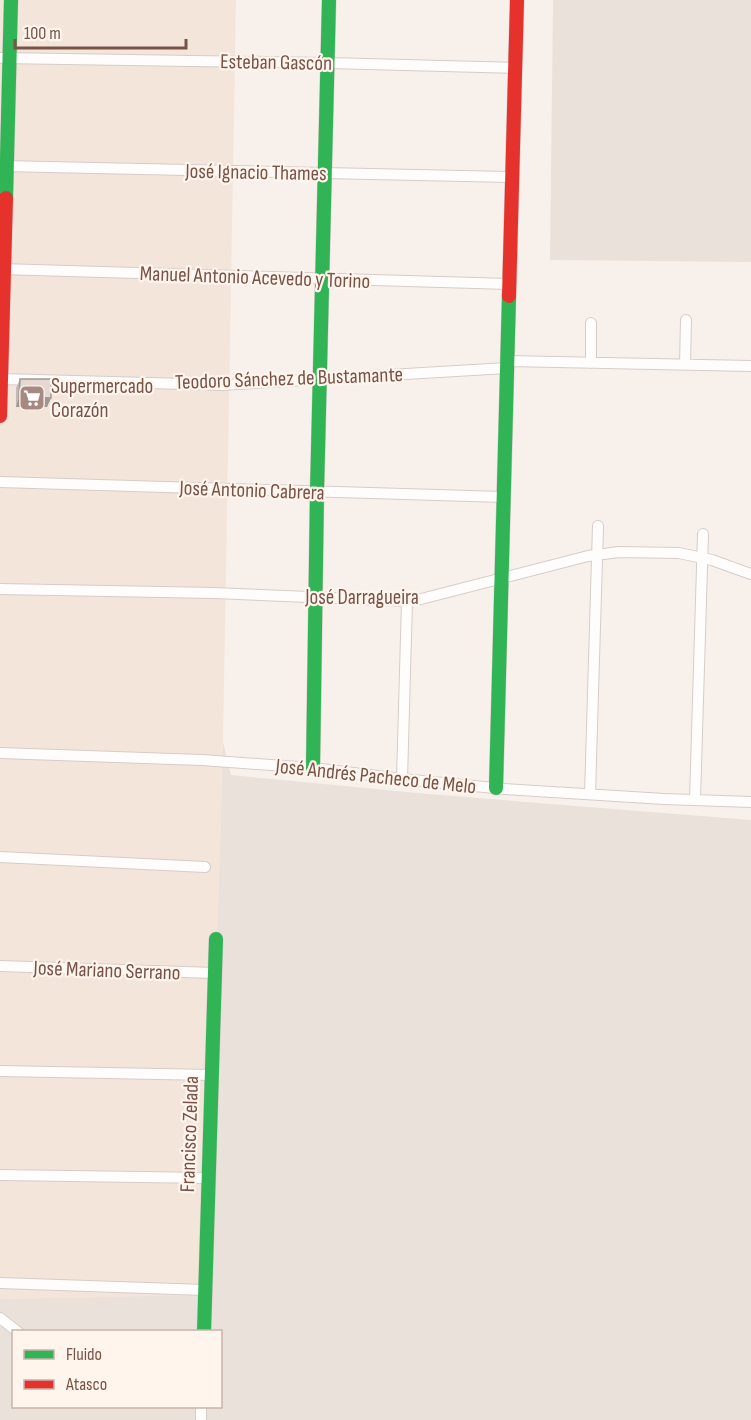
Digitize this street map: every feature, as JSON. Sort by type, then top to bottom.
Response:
[{"type":"street","points":[[0,416],[5,58],[11,0]]},
{"type":"street","points":[[313,768],[329,0]]},
{"type":"street","points":[[496,788],[517,0]]},
{"type":"street","name":"Esteban Gascón","points":[[5,58],[515,68]]},
{"type":"street","name":"José Ignacio Thames","points":[[4,166],[512,177]]},
{"type":"street","name":"Manuel Antonio Acevedo y Torino","points":[[2,269],[509,284]]},
{"type":"street","points":[[685,365],[686,320]]},
{"type":"street","points":[[591,323],[591,363]]},
{"type":"street","name":"Teodoro Sánchez de Bustamante","points":[[1,379],[222,385],[507,364],[751,366]]},
{"type":"street","name":"José Antonio Cabrera","points":[[0,482],[503,498]]},
{"type":"street","points":[[590,794],[598,526]]},
{"type":"street","points":[[695,800],[703,534]]},
{"type":"street","name":"José Darragueira","points":[[0,589],[214,593],[407,601],[501,577],[620,552],[679,553],[702,557],[751,574]]},
{"type":"street","points":[[402,779],[407,601]]},
{"type":"street","name":"José Andrés Pacheco de Melo","points":[[0,753],[202,760],[313,768],[496,788],[751,802]]},
{"type":"street","points":[[0,857],[205,867]]},
{"type":"street","name":"Francisco Zelada","points":[[204,1330],[216,939]]},
{"type":"street","name":"José Mariano Serrano","points":[[0,966],[214,974]]},
{"type":"street","points":[[0,1071],[212,1076]]},
{"type":"street","points":[[0,1175],[209,1178]]},
{"type":"street","points":[[0,1283],[205,1290]]},
{"type":"street","points":[[0,1318],[15,1330]]},
{"type":"shaded area","points":[[0,0],[236,0],[223,742],[206,1296],[0,1299]]},
{"type":"shaded area","points":[[553,0],[751,0],[751,262],[550,260]]},
{"type":"shaded area","points":[[223,742],[231,775],[428,794],[751,820],[751,1420],[0,1420],[0,1299],[206,1295]]},
{"type":"building","points":[[20,379],[51,379],[51,398],[19,397]]},
{"type":"traffic: fast","points":[[6,198],[11,0]]},
{"type":"traffic: fast","points":[[313,768],[329,0]]},
{"type":"traffic: fast","points":[[496,788],[509,296]]},
{"type":"traffic: fast","points":[[204,1330],[216,939]]},
{"type":"traffic: jam","points":[[509,296],[517,0]]},
{"type":"traffic: jam","points":[[0,416],[6,198]]},
{"type":"place","name":"Supermercado Corazón","points":[[32,398]]}]
